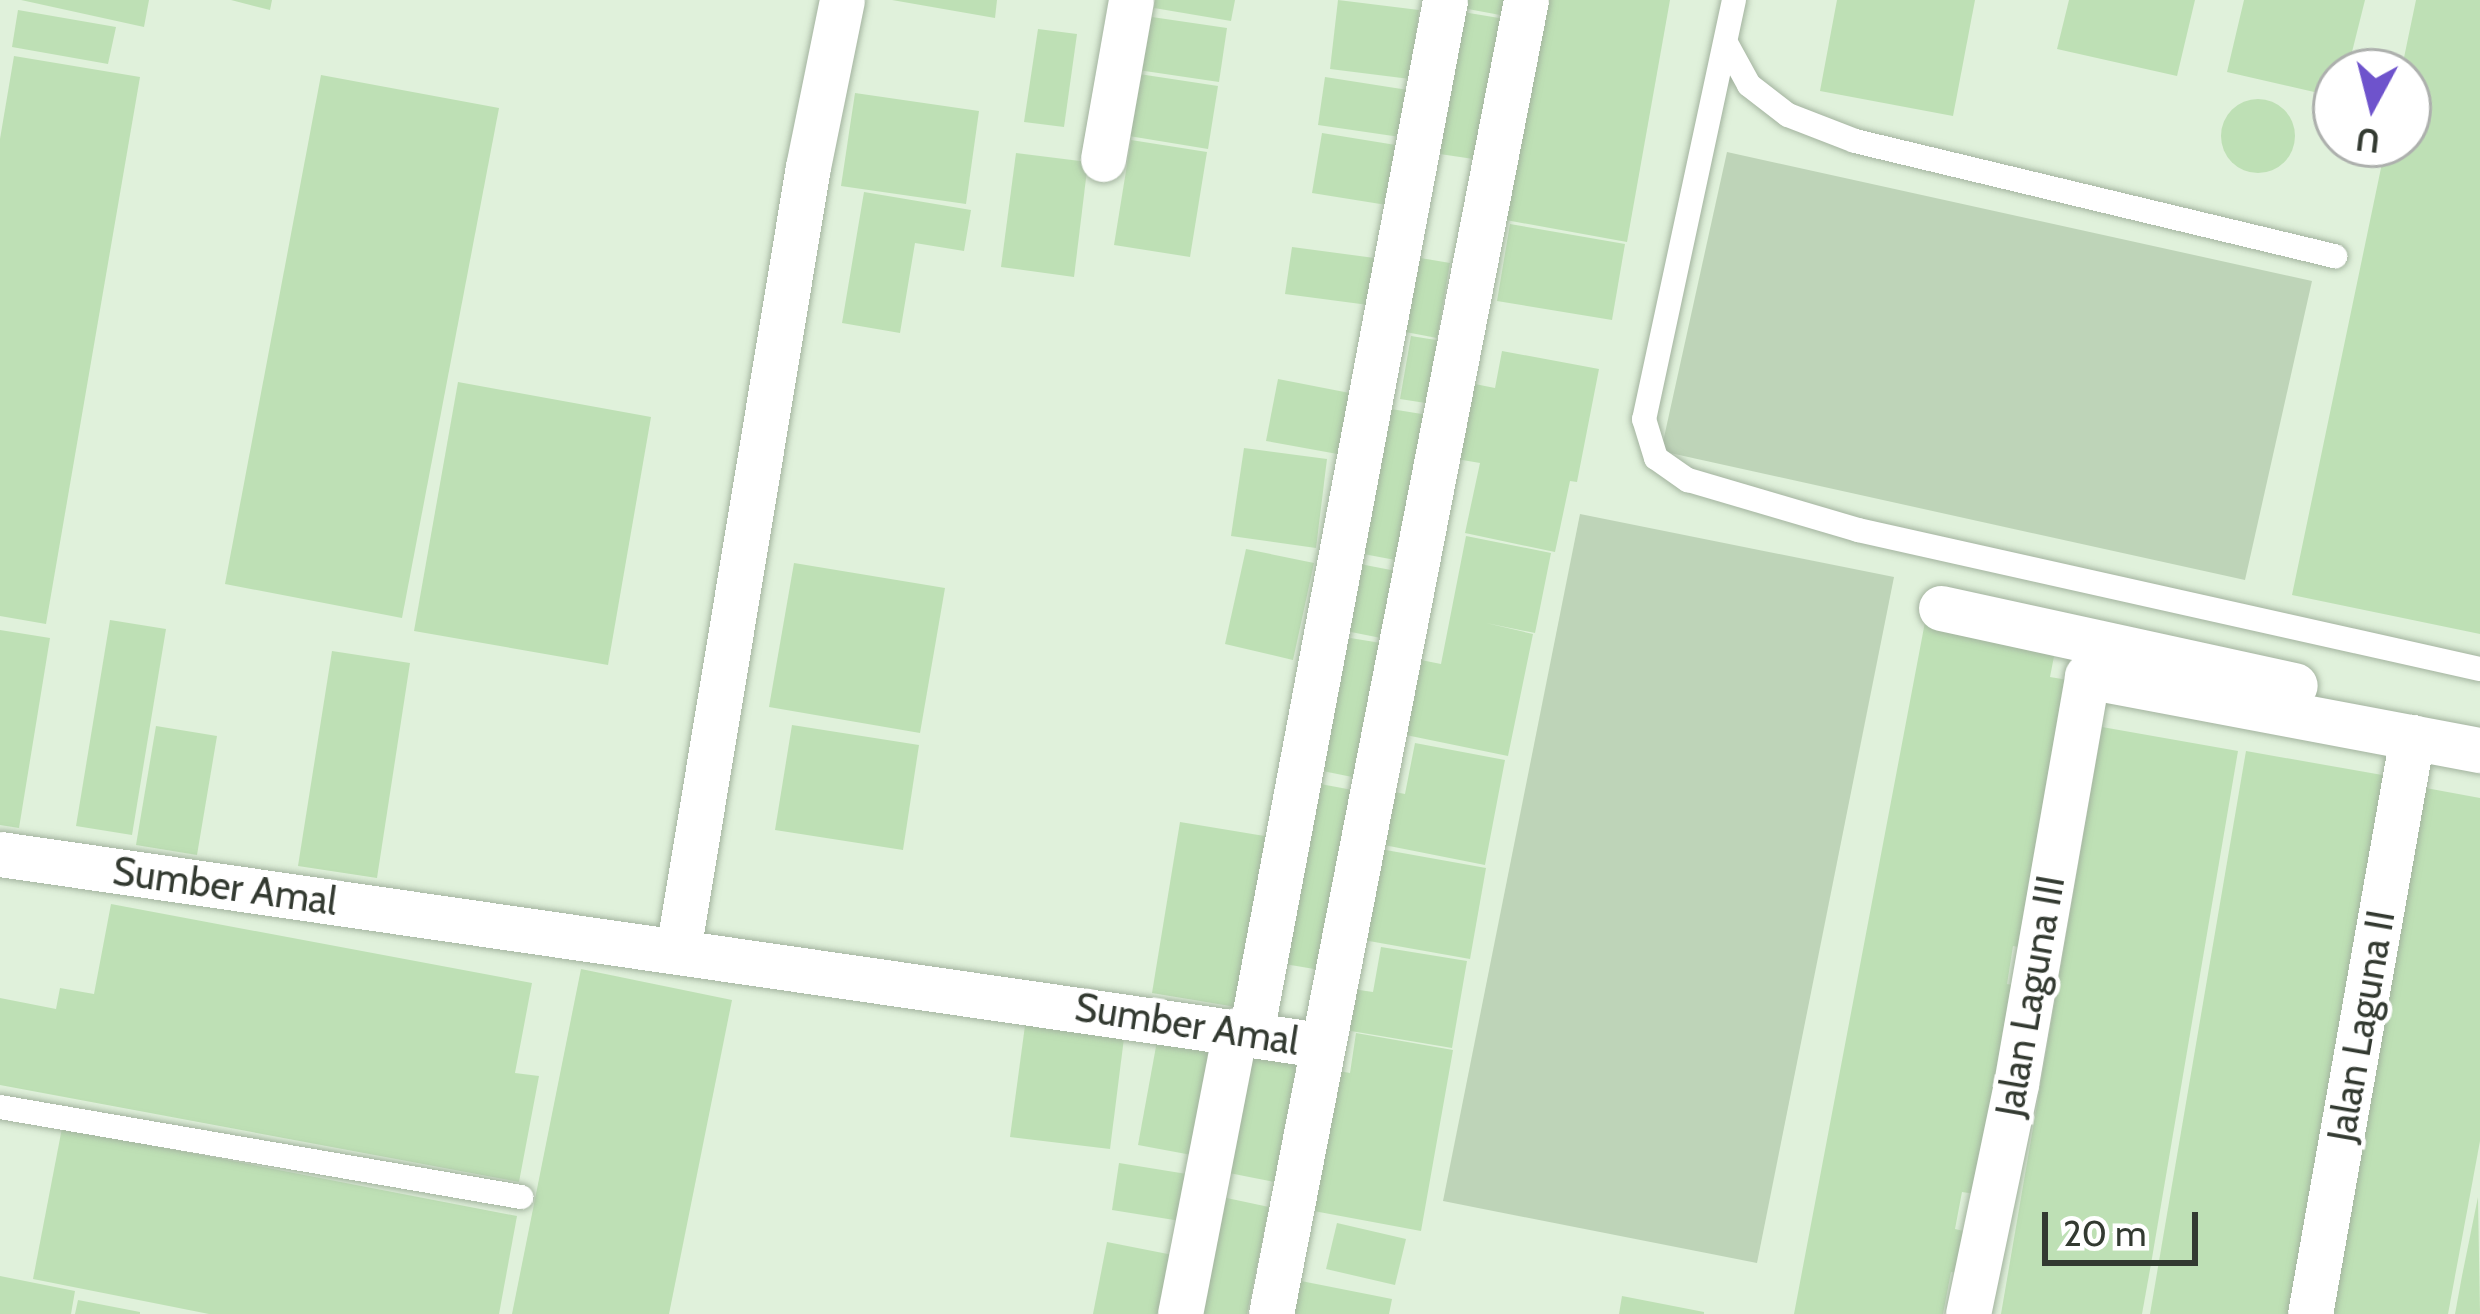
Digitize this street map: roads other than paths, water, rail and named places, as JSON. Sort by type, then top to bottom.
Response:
[{"type":"street","points":[[678,951],[808,167],[842,0]]},
{"type":"street","points":[[1103,159],[1131,0]]},
{"type":"street","points":[[1180,1314],[1243,1032],[1445,0]]},
{"type":"street","name":"Sumber Amal","points":[[0,854],[1321,1045],[1526,0]]},
{"type":"street","points":[[1941,608],[2480,724]]},
{"type":"street","name":"Jalan Laguna III","points":[[1968,1314],[2016,1084],[2087,676],[2412,737]]},
{"type":"street","points":[[2412,737],[2480,750]]},
{"type":"street","name":"Jalan Laguna II","points":[[2311,1314],[2412,737]]},
{"type":"street","points":[[1271,1314],[1321,1045]]},
{"type":"lane","points":[[1734,0],[1644,418],[1647,441],[1670,470],[1858,530],[2480,669]]},
{"type":"lane","points":[[1726,43],[1749,86],[1788,115],[1855,141],[2335,256]]},
{"type":"lane","points":[[0,1107],[520,1197]]}]
